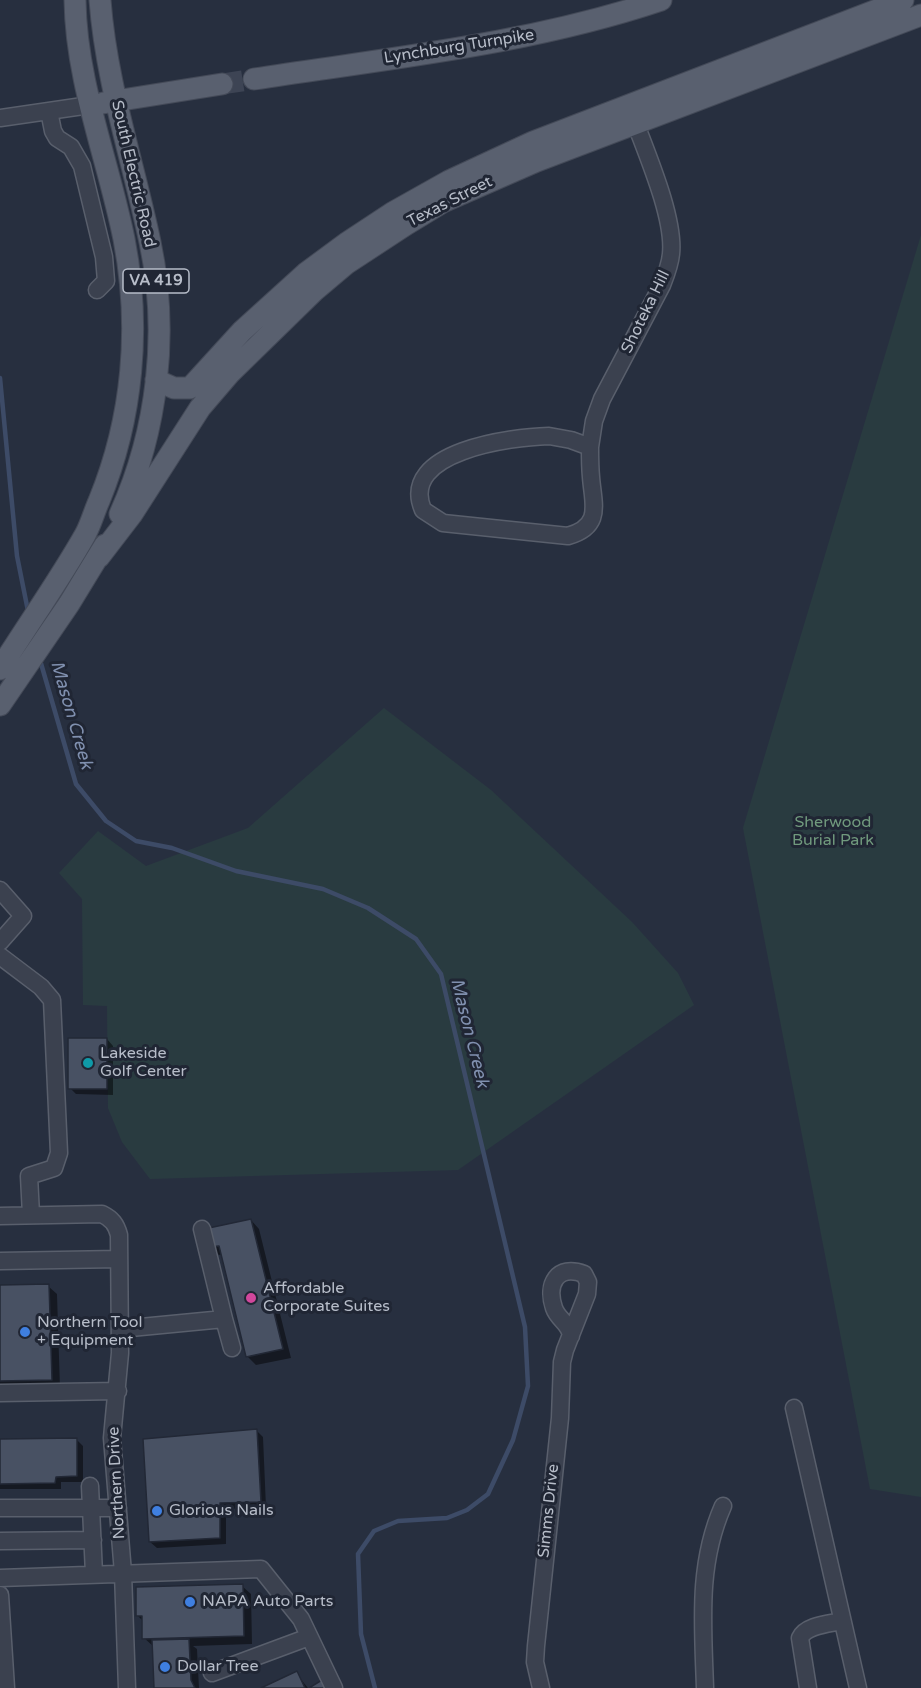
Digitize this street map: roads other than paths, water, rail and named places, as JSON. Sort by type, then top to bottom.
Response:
[{"type":"main road","name":"South Electric Road","points":[[0,669],[86,533],[106,484],[119,442],[132,366],[133,324],[126,249],[90,105],[79,49],[75,0]]},
{"type":"main road","name":"South Electric Road","points":[[0,705],[99,556],[126,501],[140,462],[156,380],[159,319],[157,285],[150,243],[106,52],[100,0]]},
{"type":"main road","name":"Lynchburg Turnpike","points":[[254,79],[531,35],[614,15],[662,0]]},
{"type":"main road","name":"Texas Street","points":[[99,556],[132,514],[200,408],[230,373],[314,291],[338,271],[443,202],[537,161],[632,114],[903,0]]},
{"type":"main road","name":"Texas Street","points":[[156,380],[174,388],[190,388],[275,299],[348,242],[392,213],[483,164],[921,15]]},
{"type":"main road","points":[[90,105],[222,84]]},
{"type":"street","points":[[0,118],[90,105]]},
{"type":"street","points":[[49,111],[53,131],[57,138],[70,147],[82,166],[104,257],[106,281],[97,290]]},
{"type":"street","name":"Shoteka Hill","points":[[590,447],[571,440],[549,436],[522,437],[501,440],[454,454],[438,462],[428,472],[419,493],[419,503],[423,510],[443,523],[568,536],[588,526],[594,511],[590,447],[594,421],[602,399],[662,285],[669,269],[672,252],[667,213],[632,114]]},
{"type":"street","points":[[0,890],[23,916],[0,942]]},
{"type":"street","points":[[0,956],[41,987],[52,1000],[59,1153],[54,1168],[29,1176],[31,1215]]},
{"type":"street","name":"Northern Drive","points":[[0,1216],[102,1214],[110,1218],[119,1235],[118,1391],[112,1438],[123,1573],[127,1688]]},
{"type":"street","points":[[202,1229],[232,1348]]},
{"type":"street","points":[[0,1261],[119,1259]]},
{"type":"street","points":[[120,1329],[224,1319]]},
{"type":"street","name":"Simms Drive","points":[[541,1688],[535,1662],[536,1646],[560,1418],[562,1362],[571,1336]]},
{"type":"street","points":[[0,1393],[118,1391]]},
{"type":"street","points":[[794,1408],[858,1688]]},
{"type":"street","points":[[90,1486],[94,1574]]},
{"type":"street","points":[[705,1688],[704,1579],[708,1547],[723,1506]]},
{"type":"street","points":[[0,1508],[118,1508]]},
{"type":"street","points":[[0,1541],[93,1540]]},
{"type":"street","points":[[0,1578],[261,1569],[301,1619],[334,1688]]},
{"type":"street","points":[[0,1595],[6,1688]]},
{"type":"street","points":[[808,1688],[800,1638],[802,1632],[842,1621]]},
{"type":"street","points":[[212,1673],[309,1636]]},
{"type":"waterway","name":"Mason Creek","points":[[0,378],[17,556],[28,611]]},
{"type":"waterway","name":"Mason Creek","points":[[40,660],[76,784],[106,821],[136,841],[172,848],[236,871],[323,889],[368,908],[416,939],[441,974],[525,1327],[528,1386],[513,1440],[488,1494],[467,1510],[447,1518],[398,1521],[374,1531],[358,1554],[361,1634],[375,1688]]},
{"type":"tunnel","points":[[222,84],[254,79]]},
{"type":"place","name":"Lakeside Golf Center","points":[[88,1063]]},
{"type":"place","name":"Affordable Corporate Suites","points":[[251,1298]]},
{"type":"place","name":"Northern Tool + Equipment","points":[[25,1332]]},
{"type":"place","name":"Glorious Nails","points":[[157,1511]]},
{"type":"place","name":"NAPA Auto Parts","points":[[190,1602]]},
{"type":"place","name":"Dollar Tree","points":[[165,1667]]},
{"type":"park label","name":"Sherwood Burial Park","points":[[833,832]]}]
